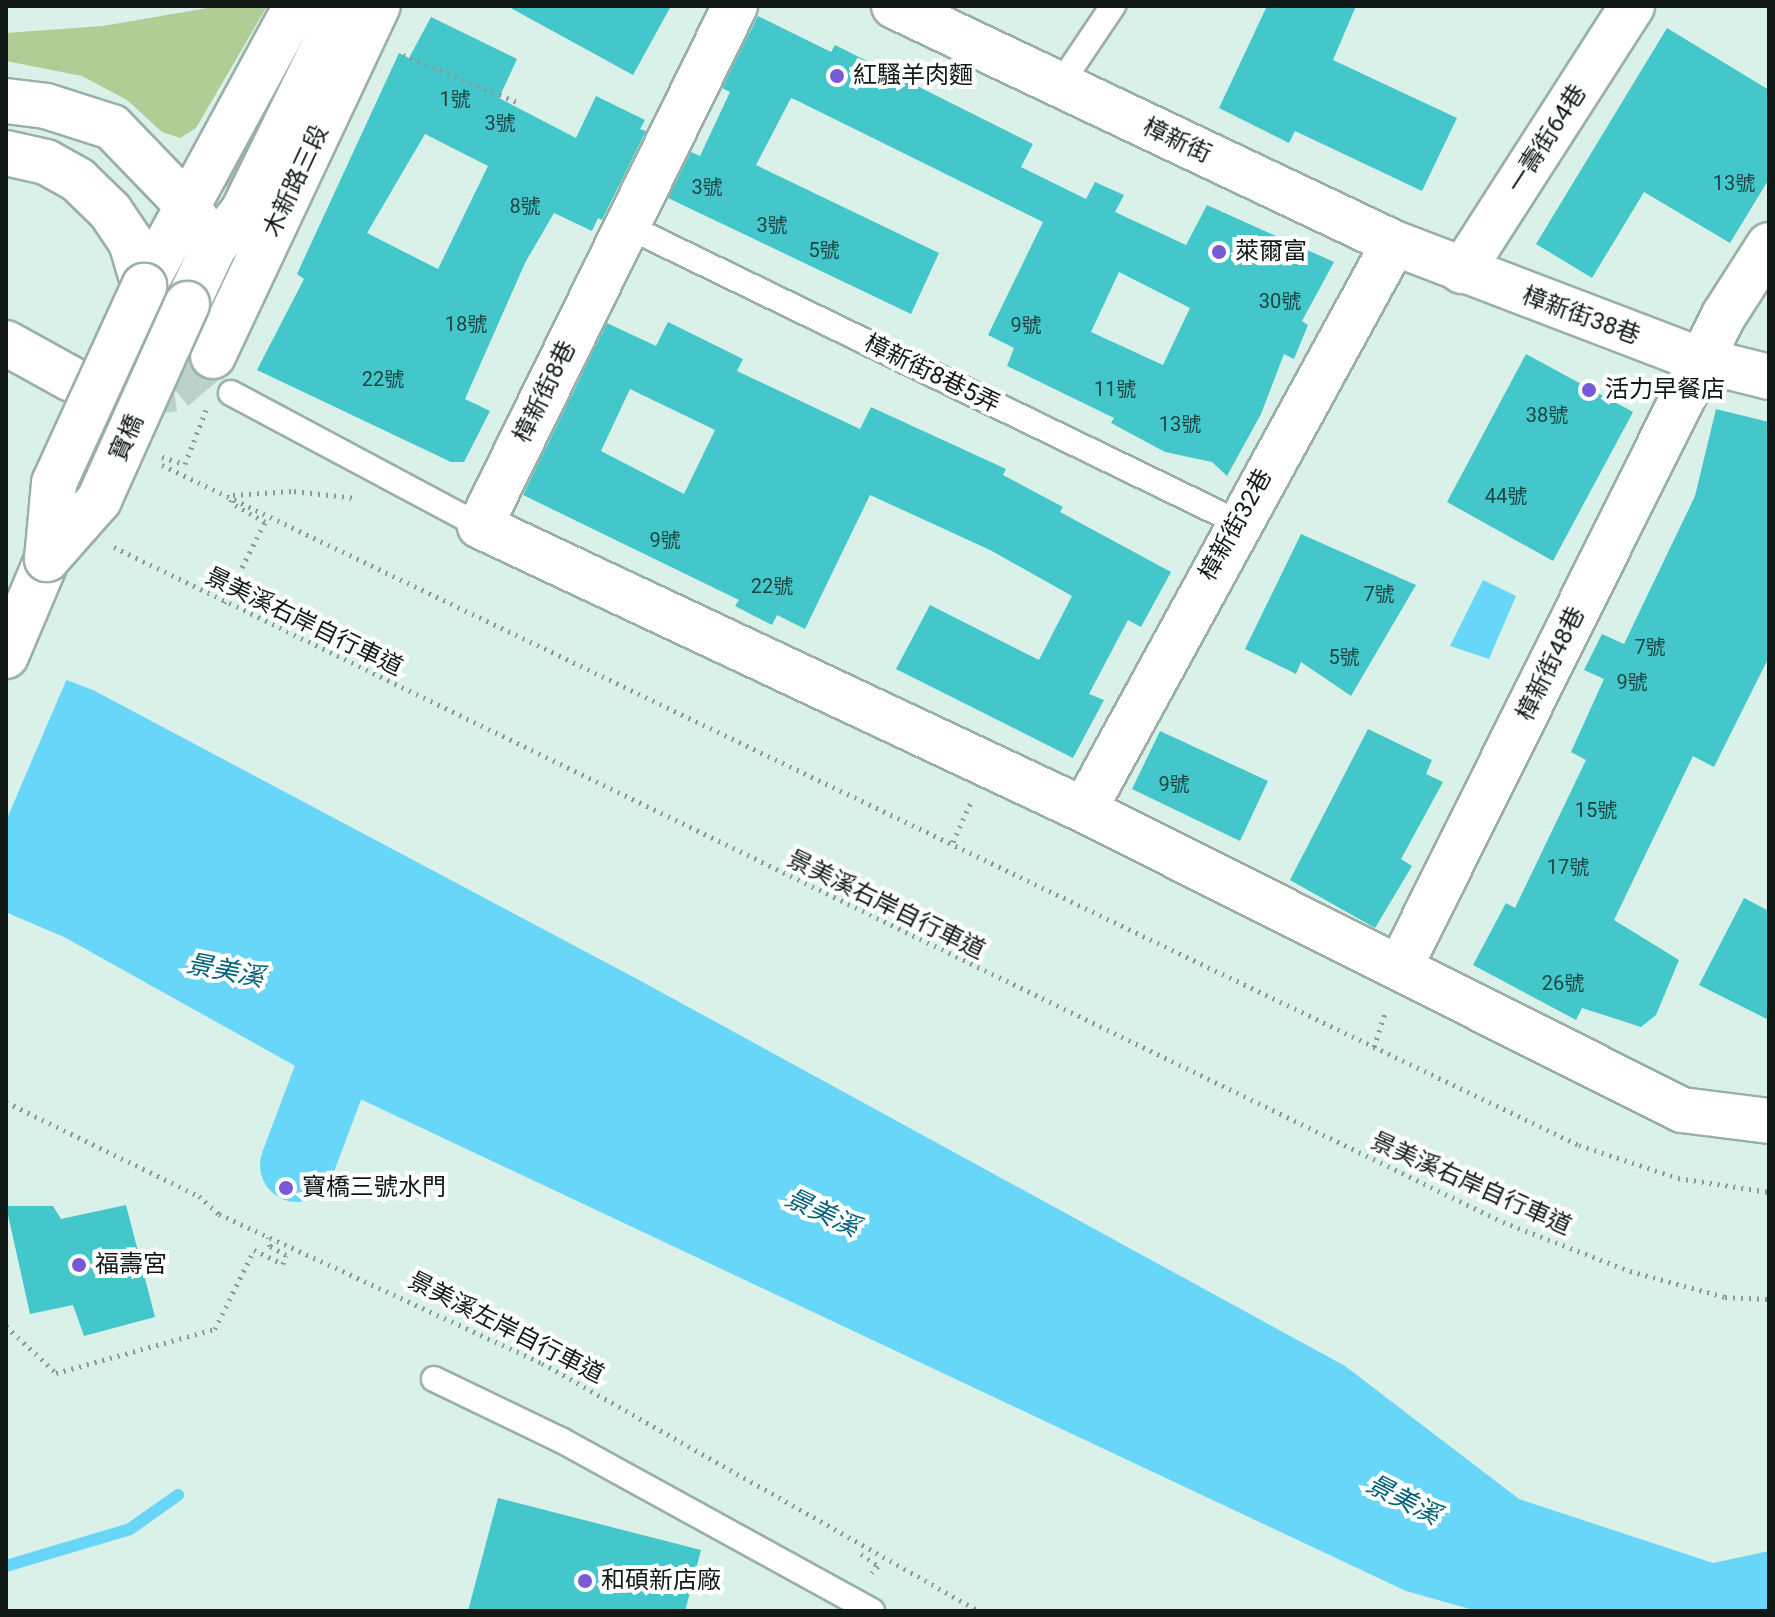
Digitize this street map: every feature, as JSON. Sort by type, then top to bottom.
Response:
[{"type":"street","points":[[144,286],[296,6]]},
{"type":"street","name":"木新路三段","points":[[187,304],[214,247],[243,211],[344,6]]},
{"type":"street","name":"木新路三段","points":[[218,384],[378,6]]},
{"type":"street","name":"樟新街8巷","points":[[480,526],[735,6]]},
{"type":"street","name":"樟新街","points":[[894,6],[1394,243],[1462,271]]},
{"type":"street","name":"一壽街64巷","points":[[1462,271],[1632,6]]},
{"type":"street","points":[[6,101],[46,106],[112,127],[186,204],[214,247]]},
{"type":"street","points":[[6,153],[46,162],[78,180],[110,211],[131,242],[144,286]]},
{"type":"street","name":"樟新街32巷","points":[[1084,810],[1237,522],[1394,243]]},
{"type":"street","name":"樟新街48巷","points":[[1400,967],[1701,360],[1769,245]]},
{"type":"street","name":"樟新街38巷","points":[[1462,271],[1701,360]]},
{"type":"street","name":"寶橋","points":[[6,656],[47,559],[54,483],[144,286]]},
{"type":"street","name":"寶橋","points":[[47,559],[99,500],[187,304]]},
{"type":"street","points":[[6,343],[71,379]]},
{"type":"street","points":[[1701,360],[1769,377]]},
{"type":"street","points":[[480,526],[1084,810],[1682,1110],[1769,1121]]},
{"type":"lane","points":[[1059,86],[1113,6]]},
{"type":"lane","name":"樟新街8巷5弄","points":[[627,226],[1237,522]]},
{"type":"lane","points":[[218,384],[480,526]]},
{"type":"lane","points":[[434,1379],[561,1440],[872,1611]]},
{"type":"path","points":[[395,51],[517,102]]},
{"type":"path","points":[[218,384],[185,464],[156,455],[154,461],[233,495],[1579,1145],[1678,1178],[1769,1192]]},
{"type":"path","points":[[233,495],[294,491],[367,499]]},
{"type":"path","points":[[224,603],[265,522],[231,502],[233,495]]},
{"type":"path","name":"景美溪右岸自行車道","points":[[103,542],[1503,1222],[1630,1271],[1725,1297],[1769,1299]]},
{"type":"path","name":"景美溪左岸自行車道","points":[[6,1102],[199,1196],[219,1214],[324,1264],[344,1267],[542,1363],[979,1611]]},
{"type":"path","points":[[6,1326],[56,1373],[215,1329],[254,1250],[283,1264],[286,1255],[270,1246],[268,1237]]},
{"type":"green space","points":[[219,6],[266,8],[196,128],[180,138],[162,132],[127,100],[82,76],[6,61],[6,33],[103,26]]},
{"type":"green space","points":[[320,6],[233,194],[227,191],[226,177]]},
{"type":"water","points":[[1483,580],[1516,596],[1489,659],[1450,646]]},
{"type":"water","name":"景美溪","points":[[6,657],[93,690],[639,980],[1345,1366],[1519,1499],[1713,1563],[1769,1551],[1769,1611],[1477,1611],[1406,1591],[324,1082],[64,937],[10,914],[6,911]]},
{"type":"pier","points":[[6,653],[68,676],[6,821]]},
{"type":"building","points":[[507,6],[671,6],[633,75]]},
{"type":"building","points":[[1267,6],[1356,6],[1333,60],[1457,118],[1422,191],[1295,131],[1289,143],[1219,108]]},
{"type":"building","points":[[758,16],[831,52],[835,45],[1033,144],[1021,167],[1086,199],[1095,182],[1124,195],[1115,212],[1186,245],[1207,205],[1334,262],[1302,321],[1308,325],[1294,359],[1284,354],[1261,414],[1227,476],[1212,462],[1165,452],[1111,423],[1114,418],[1007,366],[1014,348],[988,335],[1043,222],[791,98],[756,165],[939,253],[911,314],[668,198],[691,152],[700,156],[730,92],[722,88]],"holes":[[[1119,272],[1190,308],[1163,365],[1091,332]]]},
{"type":"building","points":[[431,17],[517,59],[499,98],[576,138],[596,96],[645,120],[640,129],[646,131],[602,220],[598,218],[592,231],[554,213],[525,263],[465,399],[490,411],[464,462],[451,462],[257,370],[304,279],[297,274],[399,53],[409,58]],"holes":[[[425,134],[488,166],[438,269],[367,233]]]},
{"type":"building","points":[[1667,28],[1769,90],[1769,179],[1730,243],[1644,192],[1592,278],[1536,244]]},
{"type":"building","points":[[668,322],[743,359],[737,371],[860,429],[871,407],[1006,469],[1003,475],[1063,507],[1060,512],[1171,572],[1141,627],[1128,620],[1089,694],[1104,700],[1073,758],[896,669],[930,605],[1039,660],[1072,596],[990,550],[870,495],[805,629],[777,615],[772,625],[735,606],[739,600],[523,495],[607,323],[656,346]],"holes":[[[630,389],[715,430],[684,494],[601,451]]]},
{"type":"building","points":[[1526,354],[1633,412],[1553,561],[1447,502]]},
{"type":"building","points":[[1716,409],[1769,422],[1769,657],[1714,767],[1693,756],[1614,920],[1679,960],[1656,1015],[1641,1027],[1582,1008],[1576,1020],[1473,965],[1506,903],[1515,908],[1586,760],[1571,752],[1604,679],[1584,670],[1602,634],[1624,644],[1695,496]]},
{"type":"building","points":[[1301,534],[1416,585],[1351,696],[1301,662],[1296,674],[1245,649]]},
{"type":"building","points":[[1368,729],[1432,760],[1426,774],[1443,782],[1401,859],[1412,866],[1375,928],[1290,880]]},
{"type":"building","points":[[1160,731],[1268,781],[1240,841],[1132,789]]},
{"type":"building","points":[[1744,898],[1769,911],[1769,1020],[1699,985]]},
{"type":"building","name":"福壽宮","points":[[126,1205],[155,1317],[84,1336],[73,1305],[30,1314],[6,1206],[53,1206],[61,1219]]},
{"type":"building","name":"和碩新店廠","points":[[498,1498],[701,1550],[685,1611],[468,1611]]},
{"type":"waterway","points":[[297,1165],[360,997]]},
{"type":"waterway","points":[[6,1566],[130,1529],[178,1495]]},
{"type":"tunnel","points":[[71,379],[128,393],[156,392],[174,389],[213,356]]},
{"type":"place","name":"紅騷羊肉麵","points":[[837,76]]},
{"type":"place","name":"萊爾富","points":[[1219,252]]},
{"type":"place","name":"活力早餐店","points":[[1589,390]]},
{"type":"place","name":"寶橋三號水門","points":[[286,1188]]},
{"type":"place","name":"福壽宮","points":[[79,1265]]},
{"type":"place","name":"和碩新店廠","points":[[585,1581]]}]
